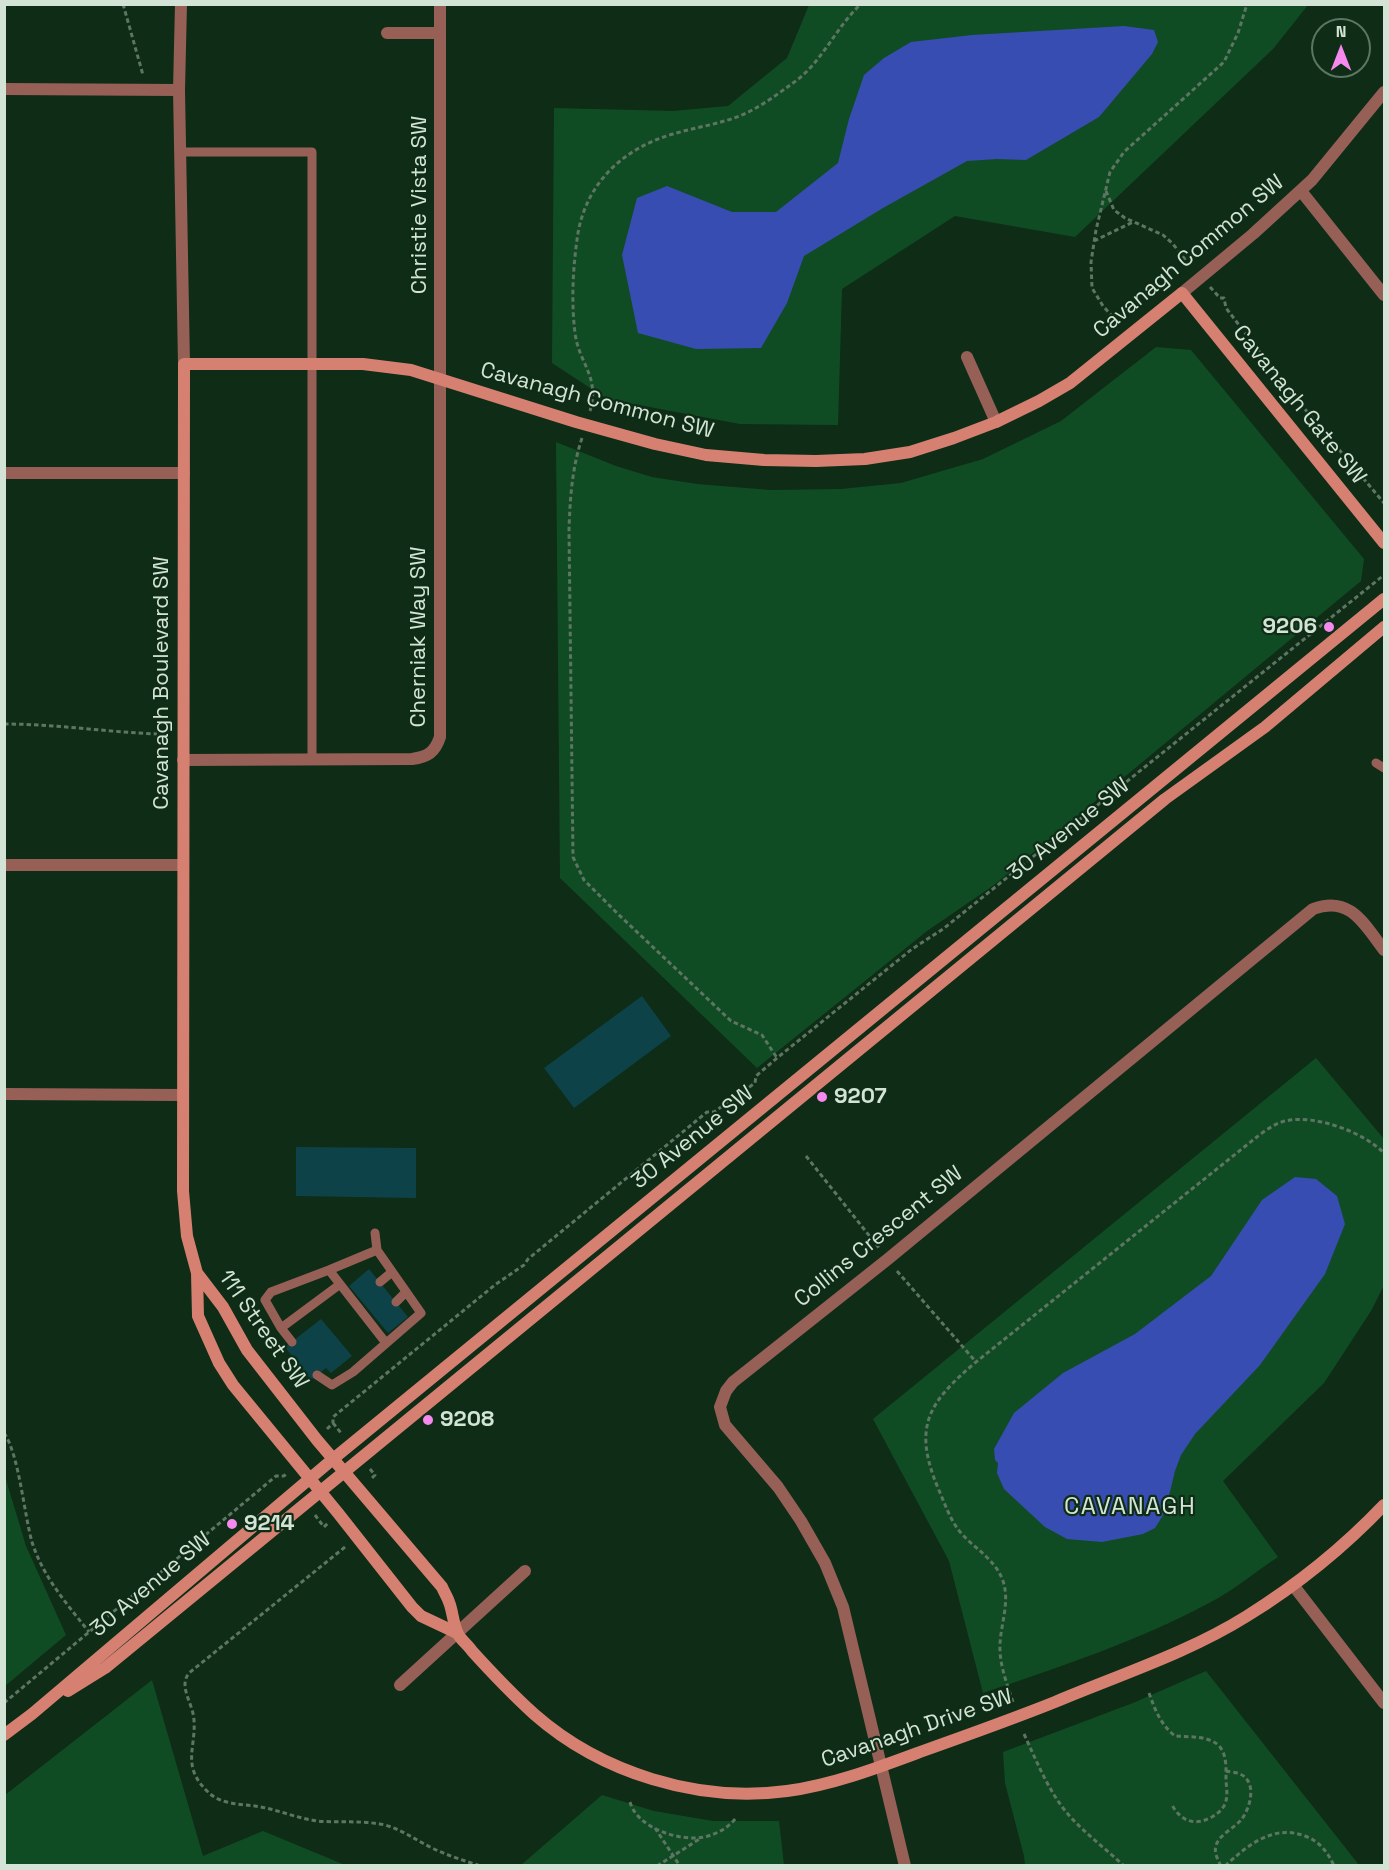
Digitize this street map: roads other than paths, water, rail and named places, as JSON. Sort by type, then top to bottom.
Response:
[{"type":"street","name":"Cavanagh Boulevard SW","points":[[181,4],[179,90],[184,364],[182,1095],[185,1214],[191,1255],[197,1273]]},
{"type":"street","name":"Christie Vista SW","points":[[440,4],[441,378]]},
{"type":"street","points":[[387,33],[440,33]]},
{"type":"street","points":[[4,89],[179,90]]},
{"type":"street","name":"Cavanagh Common SW","points":[[184,364],[312,363],[382,366],[411,370],[576,422],[706,455],[764,460],[816,461],[865,459],[910,452],[996,422],[1070,383],[1182,293],[1301,191],[1349,137],[1384,92]]},
{"type":"street","points":[[1301,191],[1384,295]]},
{"type":"street","name":"Cavanagh Gate SW","points":[[1182,293],[1384,543]]},
{"type":"street","points":[[967,357],[996,422]]},
{"type":"street","name":"Cherniak Way SW","points":[[183,760],[412,759],[423,758],[437,747],[440,725],[441,378]]},
{"type":"street","points":[[4,473],[184,473]]},
{"type":"street","name":"30 Avenue SW","points":[[4,1735],[32,1714],[333,1459],[1384,599]]},
{"type":"street","name":"30 Avenue SW","points":[[32,1714],[105,1668],[1165,799],[1265,727],[1384,627]]},
{"type":"street","points":[[4,865],[183,865]]},
{"type":"street","name":"Collins Crescent SW","points":[[905,1866],[846,1618],[825,1563],[790,1504],[725,1425],[720,1407],[726,1391],[733,1382],[888,1258],[1313,909],[1335,904],[1352,911],[1384,950]]},
{"type":"street","points":[[4,1094],[182,1095]]},
{"type":"street","name":"111 Street SW","points":[[197,1273],[223,1307],[247,1350],[333,1459]]},
{"type":"street","name":"111 Street SW","points":[[197,1273],[198,1316],[219,1363],[239,1393],[309,1479]]},
{"type":"street","name":"Cavanagh Drive SW","points":[[333,1459],[442,1587],[449,1600],[457,1633]]},
{"type":"street","name":"Cavanagh Drive SW","points":[[309,1479],[416,1612],[457,1633],[493,1675],[567,1740],[599,1758],[636,1774],[704,1790],[747,1793],[786,1791],[824,1784],[882,1766],[1017,1717],[1182,1649],[1246,1617],[1293,1585],[1356,1534],[1384,1505]]},
{"type":"street","points":[[400,1685],[525,1571]]},
{"type":"street","points":[[1293,1585],[1384,1703]]},
{"type":"lane","points":[[180,152],[312,152],[312,759]]},
{"type":"lane","points":[[317,1375],[332,1385],[353,1372],[421,1313],[377,1250],[375,1233]]},
{"type":"lane","points":[[292,1342],[265,1300],[271,1292],[377,1250]]},
{"type":"lane","points":[[330,1270],[339,1285],[357,1301],[373,1321],[386,1343]]},
{"type":"lane","points":[[380,1282],[392,1272]]},
{"type":"lane","points":[[281,1328],[339,1285]]},
{"type":"lane","points":[[396,1302],[406,1292]]},
{"type":"water","points":[[1124,26],[1154,30],[1158,42],[1152,54],[1099,117],[1026,160],[967,161],[804,256],[787,303],[761,348],[696,349],[638,333],[622,255],[637,198],[667,186],[732,212],[776,212],[838,163],[849,119],[864,75],[884,58],[911,42],[972,35]]},
{"type":"water","points":[[1295,1177],[1316,1179],[1337,1196],[1345,1224],[1325,1274],[1260,1365],[1195,1434],[1181,1455],[1165,1512],[1155,1528],[1143,1534],[1102,1542],[1067,1539],[1045,1527],[1004,1489],[997,1473],[998,1463],[995,1460],[994,1449],[1014,1413],[1063,1373],[1135,1334],[1211,1276],[1262,1200]]},
{"type":"place","name":"9206","points":[[1329,627]]},
{"type":"place","name":"9207","points":[[822,1097]]},
{"type":"place","name":"9208","points":[[428,1420]]},
{"type":"place","name":"9214","points":[[232,1524]]},
{"type":"district","name":"CAVANAGH","points":[[1130,1507]]}]
